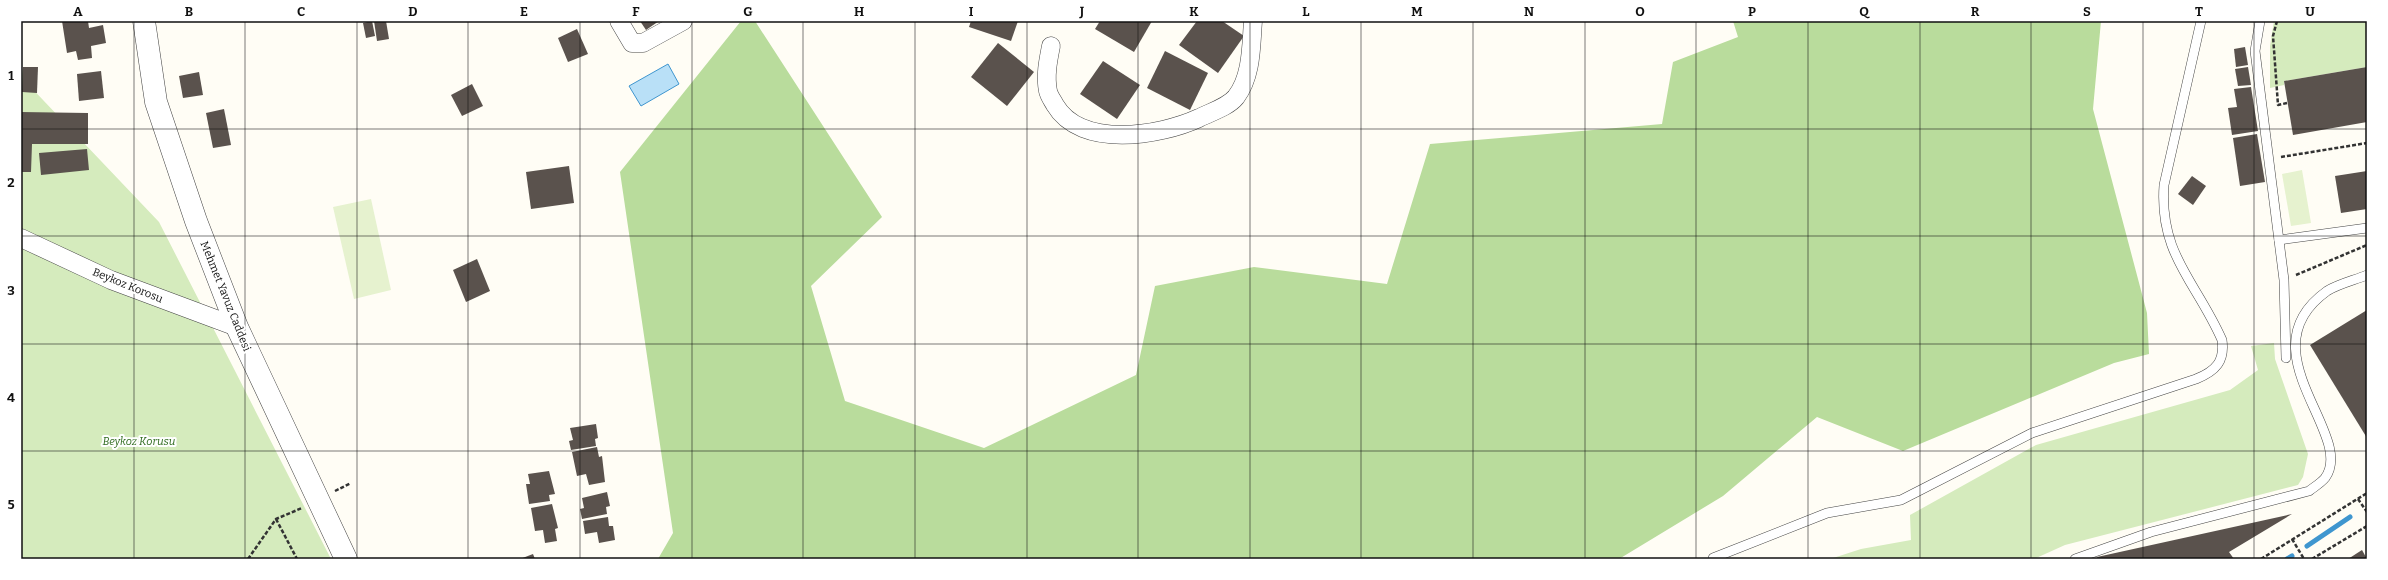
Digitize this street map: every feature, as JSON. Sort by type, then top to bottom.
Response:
[{"type":"street","name":"Mehmet Yavuz Caddesi","points":[[144,21],[156,102],[196,221],[237,327],[317,501],[346,559]]},
{"type":"street","points":[[618,21],[632,43],[643,44],[683,21]]},
{"type":"street","points":[[1051,46],[1047,66],[1048,93],[1060,114],[1083,129],[1103,133],[1136,134],[1178,128],[1218,109],[1236,97],[1246,77],[1253,21]]},
{"type":"street","name":"Beykoz Korosu","points":[[21,238],[111,280],[237,327]]},
{"type":"lane","points":[[1713,558],[1827,513],[1901,500],[2032,432],[2196,379],[2210,373],[2217,367],[2224,350],[2222,340],[2175,257],[2168,238],[2162,204],[2164,185],[2201,21]]},
{"type":"lane","points":[[2260,21],[2255,51],[2284,280],[2286,358]]},
{"type":"lane","points":[[2278,240],[2367,228]]},
{"type":"lane","points":[[2075,559],[2151,532],[2308,491],[2326,477],[2331,458],[2325,433],[2297,365],[2295,341],[2303,317],[2314,303],[2329,290],[2367,275]]},
{"type":"path","points":[[2276,21],[2273,36],[2278,105],[2287,103]]},
{"type":"path","points":[[2269,159],[2367,143]]},
{"type":"path","points":[[2284,280],[2367,245]]},
{"type":"path","points":[[248,559],[276,520],[351,483]]},
{"type":"path","points":[[2260,559],[2367,493]]},
{"type":"path","points":[[2358,499],[2367,512]]},
{"type":"path","points":[[276,520],[297,559]]},
{"type":"path","points":[[2312,559],[2367,526]]},
{"type":"path","points":[[2292,539],[2304,559]]},
{"type":"green space","points":[[741,21],[755,21],[882,217],[811,286],[845,401],[984,448],[1136,375],[1155,286],[1254,267],[1387,284],[1430,144],[1662,124],[1673,62],[1738,37],[1733,21],[2101,21],[2093,109],[2147,313],[2149,354],[2114,363],[1903,451],[1817,417],[1723,496],[1619,559],[658,559],[673,533],[620,172]]},
{"type":"green space","points":[[2274,21],[2367,21],[2367,67],[2284,81],[2284,85],[2270,88],[2270,46]]},
{"type":"green space","name":"Beykoz Korusu","points":[[21,63],[24,80],[159,222],[331,559],[21,559]]},
{"type":"green space","points":[[2302,170],[2311,223],[2291,226],[2282,174]]},
{"type":"green space","points":[[371,199],[391,290],[354,299],[333,207]]},
{"type":"green space","points":[[2274,343],[2275,359],[2308,454],[2303,477],[2298,485],[2065,545],[2034,559],[1830,559],[1861,549],[1911,540],[1910,515],[2036,445],[2230,390],[2258,370],[2251,346]]},
{"type":"water","points":[[668,64],[679,84],[641,106],[629,86]]},
{"type":"building","points":[[62,21],[88,21],[89,28],[103,25],[106,43],[91,46],[92,58],[78,60],[76,51],[67,53]]},
{"type":"building","points":[[372,21],[375,36],[366,38],[363,23]]},
{"type":"building","points":[[374,21],[386,21],[389,39],[377,41]]},
{"type":"building","points":[[640,21],[659,21],[646,30]]},
{"type":"building","points":[[971,21],[1018,21],[1011,41],[969,27]]},
{"type":"building","points":[[1100,21],[1152,21],[1134,52],[1095,29]]},
{"type":"building","points":[[1197,21],[1222,21],[1244,36],[1218,73],[1179,45]]},
{"type":"building","points":[[577,29],[588,54],[568,62],[558,38]]},
{"type":"building","points":[[998,43],[1034,72],[1007,106],[971,77]]},
{"type":"building","points":[[2245,47],[2248,65],[2236,67],[2234,49]]},
{"type":"building","points":[[1165,51],[1208,73],[1190,110],[1147,88]]},
{"type":"building","points":[[1103,61],[1140,85],[1117,119],[1080,94]]},
{"type":"building","points":[[23,67],[38,67],[37,93],[22,92]]},
{"type":"building","points":[[2248,67],[2251,85],[2238,86],[2235,69]]},
{"type":"building","points":[[2367,67],[2367,122],[2293,135],[2284,81]]},
{"type":"building","points":[[101,71],[104,98],[79,101],[77,74]]},
{"type":"building","points":[[199,72],[203,95],[183,98],[179,76]]},
{"type":"building","points":[[472,84],[483,106],[462,116],[451,95]]},
{"type":"building","points":[[2251,87],[2258,131],[2232,135],[2228,108],[2237,107],[2234,89]]},
{"type":"building","points":[[224,109],[231,145],[213,148],[206,113]]},
{"type":"building","points":[[21,112],[88,113],[88,144],[32,144],[31,172],[21,172]]},
{"type":"building","points":[[2257,134],[2265,182],[2240,186],[2233,138]]},
{"type":"building","points":[[87,149],[89,170],[41,175],[39,153]]},
{"type":"building","points":[[569,166],[574,203],[531,209],[526,172]]},
{"type":"building","points":[[2367,171],[2367,209],[2341,213],[2335,176]]},
{"type":"building","points":[[2192,176],[2206,186],[2193,205],[2178,194]]},
{"type":"building","points":[[477,259],[490,291],[466,302],[453,270]]},
{"type":"building","points":[[2367,310],[2367,438],[2310,345]]},
{"type":"building","points":[[596,424],[598,438],[595,439],[596,446],[571,450],[569,441],[573,440],[570,428]]},
{"type":"building","points":[[597,447],[599,457],[602,456],[605,482],[589,485],[586,474],[577,476],[572,452]]},
{"type":"building","points":[[549,471],[555,494],[549,495],[550,501],[529,504],[526,484],[530,484],[528,474]]},
{"type":"building","points":[[607,492],[610,506],[606,507],[607,514],[582,519],[580,509],[584,508],[582,498]]},
{"type":"building","points":[[552,504],[558,528],[555,529],[557,541],[545,543],[543,530],[535,531],[531,508]]},
{"type":"building","points":[[2292,514],[2229,552],[2234,559],[2098,559],[2097,557]]},
{"type":"building","points":[[608,517],[609,526],[613,526],[615,540],[599,543],[597,532],[585,534],[583,521]]},
{"type":"building","points":[[2362,550],[2367,559],[2348,559]]},
{"type":"building","points":[[533,554],[535,559],[520,559]]},
{"type":"waterway","points":[[2307,546],[2350,517]]},
{"type":"waterway","points":[[2287,559],[2292,556]]}]
